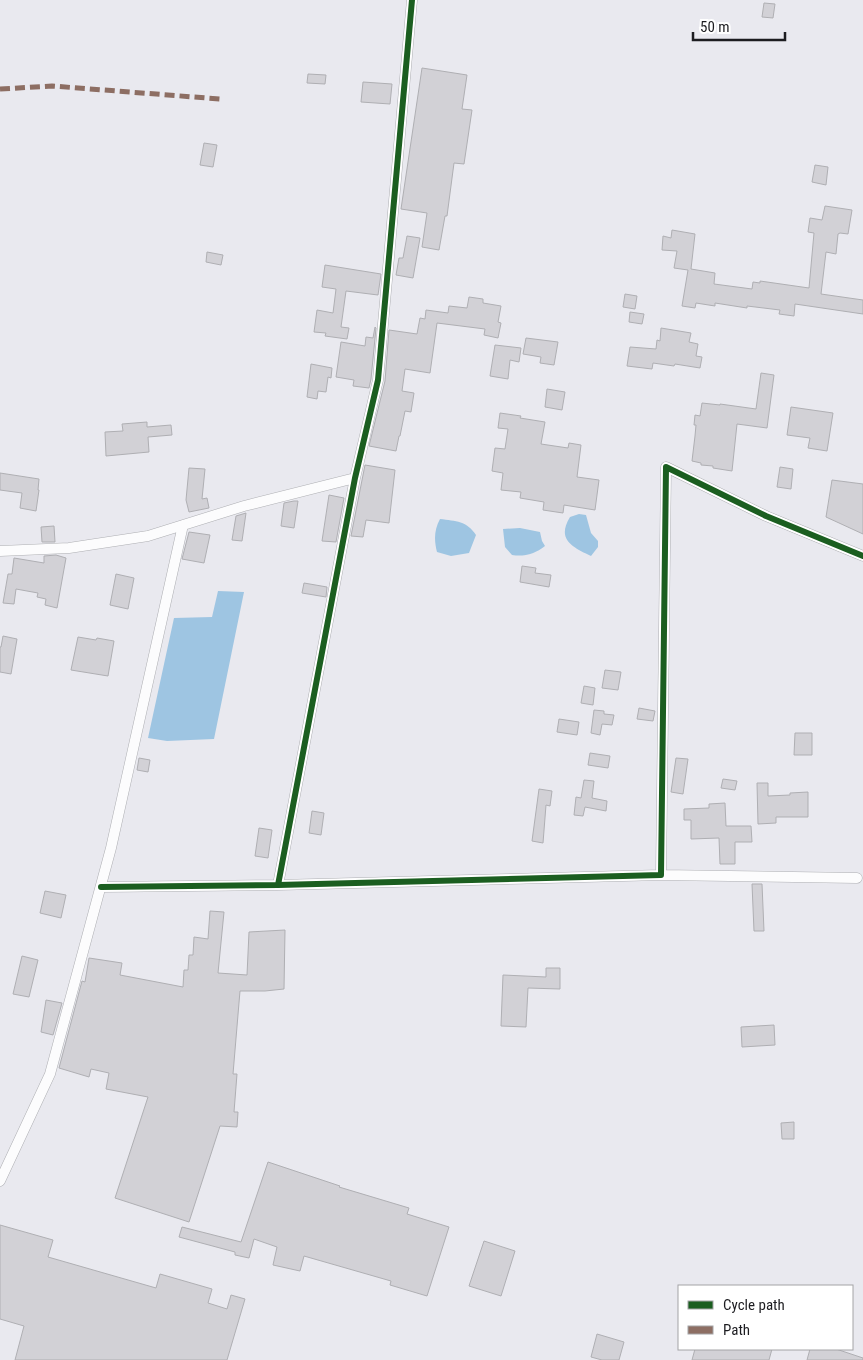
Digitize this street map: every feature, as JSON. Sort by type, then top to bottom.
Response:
[{"type":"street","points":[[278,885],[355,478],[378,380],[412,0]]},
{"type":"street","points":[[661,875],[666,467],[766,516],[863,556]]},
{"type":"street","points":[[0,551],[79,546],[148,536],[244,506],[355,478]]},
{"type":"street","points":[[0,1181],[50,1074],[111,848],[184,525]]},
{"type":"street","points":[[100,887],[278,885],[661,875],[857,878]]},
{"type":"water","points":[[579,514],[586,515],[591,533],[598,541],[598,547],[591,556],[573,546],[566,537],[566,525],[570,517]]},
{"type":"water","points":[[440,519],[461,522],[473,530],[476,535],[469,553],[451,556],[437,552],[435,535]]},
{"type":"water","points":[[520,528],[540,532],[545,546],[529,554],[521,556],[512,555],[505,547],[503,529]]},
{"type":"water","points":[[218,591],[244,592],[214,739],[167,741],[148,738],[174,618],[212,617]]},
{"type":"building","points":[[764,3],[775,4],[773,18],[762,17]]},
{"type":"building","points":[[422,68],[467,75],[462,109],[472,110],[464,164],[454,163],[447,216],[445,216],[439,250],[422,247],[427,213],[401,209]]},
{"type":"building","points":[[308,74],[326,75],[325,84],[307,83]]},
{"type":"building","points":[[363,82],[392,84],[390,104],[361,102]]},
{"type":"building","points":[[204,143],[217,145],[213,167],[200,165]]},
{"type":"building","points":[[815,165],[828,167],[826,185],[812,182]]},
{"type":"building","points":[[825,206],[852,210],[848,234],[838,234],[836,254],[826,252],[821,294],[863,300],[863,314],[795,304],[794,316],[779,314],[780,310],[747,306],[747,308],[715,303],[715,306],[696,303],[695,308],[682,306],[688,270],[674,268],[677,251],[662,250],[663,236],[671,238],[672,230],[695,234],[691,269],[715,273],[714,284],[752,289],[753,282],[760,283],[760,281],[809,288],[814,233],[808,232],[810,218],[822,220]]},
{"type":"building","points":[[407,236],[420,238],[413,278],[396,275],[399,258],[403,258]]},
{"type":"building","points":[[207,252],[223,255],[221,265],[206,262]]},
{"type":"building","points":[[325,265],[381,274],[378,295],[346,291],[341,327],[349,328],[347,339],[325,336],[326,333],[314,332],[317,310],[333,313],[336,289],[322,287]]},
{"type":"building","points":[[625,294],[637,296],[635,309],[623,307]]},
{"type":"building","points":[[469,297],[483,299],[483,303],[501,306],[498,322],[501,323],[498,338],[484,335],[485,329],[437,323],[430,373],[405,369],[402,391],[414,393],[411,412],[405,411],[396,451],[369,446],[385,381],[389,330],[417,334],[420,318],[425,319],[426,310],[448,313],[449,306],[467,308]]},
{"type":"building","points":[[630,312],[644,314],[642,324],[629,322]]},
{"type":"building","points":[[375,327],[369,388],[353,386],[354,380],[336,377],[341,342],[365,346],[366,337],[373,338]]},
{"type":"building","points":[[661,328],[691,333],[689,342],[698,344],[696,356],[702,357],[700,368],[653,363],[652,369],[627,366],[630,347],[656,349],[657,340],[660,341]]},
{"type":"building","points":[[526,338],[558,342],[554,365],[540,363],[541,357],[523,354]]},
{"type":"building","points":[[495,345],[521,348],[519,362],[510,360],[508,379],[490,376]]},
{"type":"building","points":[[311,364],[332,368],[331,378],[328,377],[326,392],[318,391],[317,399],[307,397]]},
{"type":"building","points":[[761,373],[774,375],[767,428],[737,424],[732,471],[701,465],[701,463],[692,461],[696,425],[694,425],[695,415],[700,416],[702,403],[756,409]]},
{"type":"building","points":[[547,389],[565,392],[562,410],[545,407]]},
{"type":"building","points":[[791,407],[833,413],[827,451],[808,448],[810,438],[787,435]]},
{"type":"building","points":[[500,413],[545,422],[541,444],[568,448],[569,443],[581,445],[577,477],[599,480],[595,510],[564,505],[563,513],[543,510],[544,502],[520,498],[521,492],[501,490],[503,473],[492,471],[495,448],[505,449],[508,429],[498,428]]},
{"type":"building","points":[[147,422],[147,427],[171,425],[172,435],[148,437],[149,452],[106,456],[105,432],[123,431],[122,424]]},
{"type":"building","points":[[365,465],[395,470],[389,523],[366,520],[363,537],[351,536]]},
{"type":"building","points":[[780,467],[793,469],[791,489],[777,487]]},
{"type":"building","points":[[189,468],[205,469],[202,499],[207,498],[209,508],[189,512],[186,500]]},
{"type":"building","points":[[0,473],[39,479],[36,511],[20,508],[22,493],[0,490]]},
{"type":"building","points":[[832,480],[863,484],[863,534],[826,517]]},
{"type":"building","points":[[329,495],[344,498],[336,542],[322,541]]},
{"type":"building","points":[[298,501],[294,528],[281,526],[284,503]]},
{"type":"building","points":[[246,513],[242,541],[232,540],[236,516]]},
{"type":"building","points":[[54,526],[55,542],[42,542],[41,527]]},
{"type":"building","points":[[189,532],[210,535],[204,563],[182,559]]},
{"type":"building","points":[[56,555],[66,558],[57,608],[45,605],[46,599],[37,597],[38,593],[16,589],[14,604],[3,603],[8,574],[12,574],[14,558],[44,563],[44,556]]},
{"type":"building","points":[[522,566],[536,568],[535,573],[551,575],[549,587],[520,582]]},
{"type":"building","points":[[116,574],[134,578],[128,609],[110,605]]},
{"type":"building","points":[[304,583],[327,587],[326,597],[302,593]]},
{"type":"building","points":[[3,636],[17,639],[11,674],[0,672],[0,647]]},
{"type":"building","points":[[78,637],[114,641],[108,676],[71,670]]},
{"type":"building","points":[[605,670],[621,672],[618,690],[602,688]]},
{"type":"building","points":[[584,686],[595,688],[593,705],[581,703]]},
{"type":"building","points":[[639,708],[655,711],[653,721],[637,719]]},
{"type":"building","points":[[594,710],[614,715],[612,725],[602,724],[600,735],[591,733]]},
{"type":"building","points":[[559,719],[579,722],[577,735],[557,732]]},
{"type":"building","points":[[795,733],[812,733],[812,755],[794,755]]},
{"type":"building","points":[[590,753],[610,756],[608,768],[588,765]]},
{"type":"building","points":[[139,758],[150,760],[148,772],[137,770]]},
{"type":"building","points":[[676,758],[688,759],[683,794],[671,792]]},
{"type":"building","points":[[723,779],[737,781],[735,790],[721,788]]},
{"type":"building","points":[[584,780],[594,781],[592,798],[607,801],[606,811],[585,807],[583,816],[574,815],[576,797],[581,798]]},
{"type":"building","points":[[757,783],[768,783],[768,796],[808,792],[808,817],[776,817],[776,823],[758,824]]},
{"type":"building","points":[[539,789],[552,791],[550,806],[546,805],[543,843],[532,841]]},
{"type":"building","points":[[725,803],[726,826],[751,826],[752,842],[735,842],[735,864],[720,864],[719,838],[691,839],[691,820],[684,820],[684,809],[709,808],[709,804]]},
{"type":"building","points":[[312,811],[324,813],[321,835],[309,833]]},
{"type":"building","points":[[259,828],[272,830],[268,858],[255,856]]},
{"type":"building","points":[[752,884],[762,884],[764,931],[754,931]]},
{"type":"building","points":[[45,891],[66,895],[61,918],[40,913]]},
{"type":"building","points":[[210,911],[224,912],[218,973],[247,975],[249,932],[285,930],[284,989],[240,991],[233,1074],[237,1074],[234,1112],[238,1112],[237,1127],[220,1126],[189,1222],[115,1198],[148,1097],[106,1089],[109,1073],[91,1069],[89,1077],[59,1068],[82,981],[85,982],[89,958],[122,963],[120,975],[183,987],[184,970],[188,970],[189,955],[193,955],[194,937],[208,939]]},
{"type":"building","points":[[22,956],[38,960],[29,997],[13,994]]},
{"type":"building","points":[[546,968],[560,968],[560,989],[528,988],[526,1027],[501,1026],[503,975],[546,977]]},
{"type":"building","points":[[46,1000],[62,1003],[53,1035],[41,1032]]},
{"type":"building","points":[[774,1025],[775,1045],[742,1047],[741,1027]]},
{"type":"building","points":[[794,1122],[794,1139],[782,1139],[781,1123]]},
{"type":"building","points":[[268,1162],[339,1187],[409,1208],[407,1214],[449,1227],[427,1296],[390,1285],[391,1281],[304,1256],[300,1271],[273,1265],[277,1247],[254,1239],[249,1258],[235,1255],[235,1252],[179,1237],[182,1227],[241,1242]]},
{"type":"building","points":[[0,1225],[53,1240],[48,1257],[156,1288],[160,1274],[212,1289],[208,1303],[227,1309],[231,1295],[245,1299],[227,1360],[15,1360],[24,1326],[0,1319]]},
{"type":"building","points":[[484,1241],[515,1251],[501,1296],[469,1286]]},
{"type":"building","points":[[597,1334],[624,1342],[619,1360],[602,1360],[591,1357]]},
{"type":"building","points":[[695,1350],[772,1350],[769,1360],[692,1360]]},
{"type":"building","points":[[810,1350],[839,1350],[863,1358],[863,1360],[807,1360]]},
{"type":"marked path","points":[[0,89],[52,86],[220,99]]},
{"type":"cycle path","points":[[278,885],[355,478],[378,380],[412,0]]},
{"type":"cycle path","points":[[101,887],[278,885],[661,875],[666,467],[766,516],[863,556]]}]
